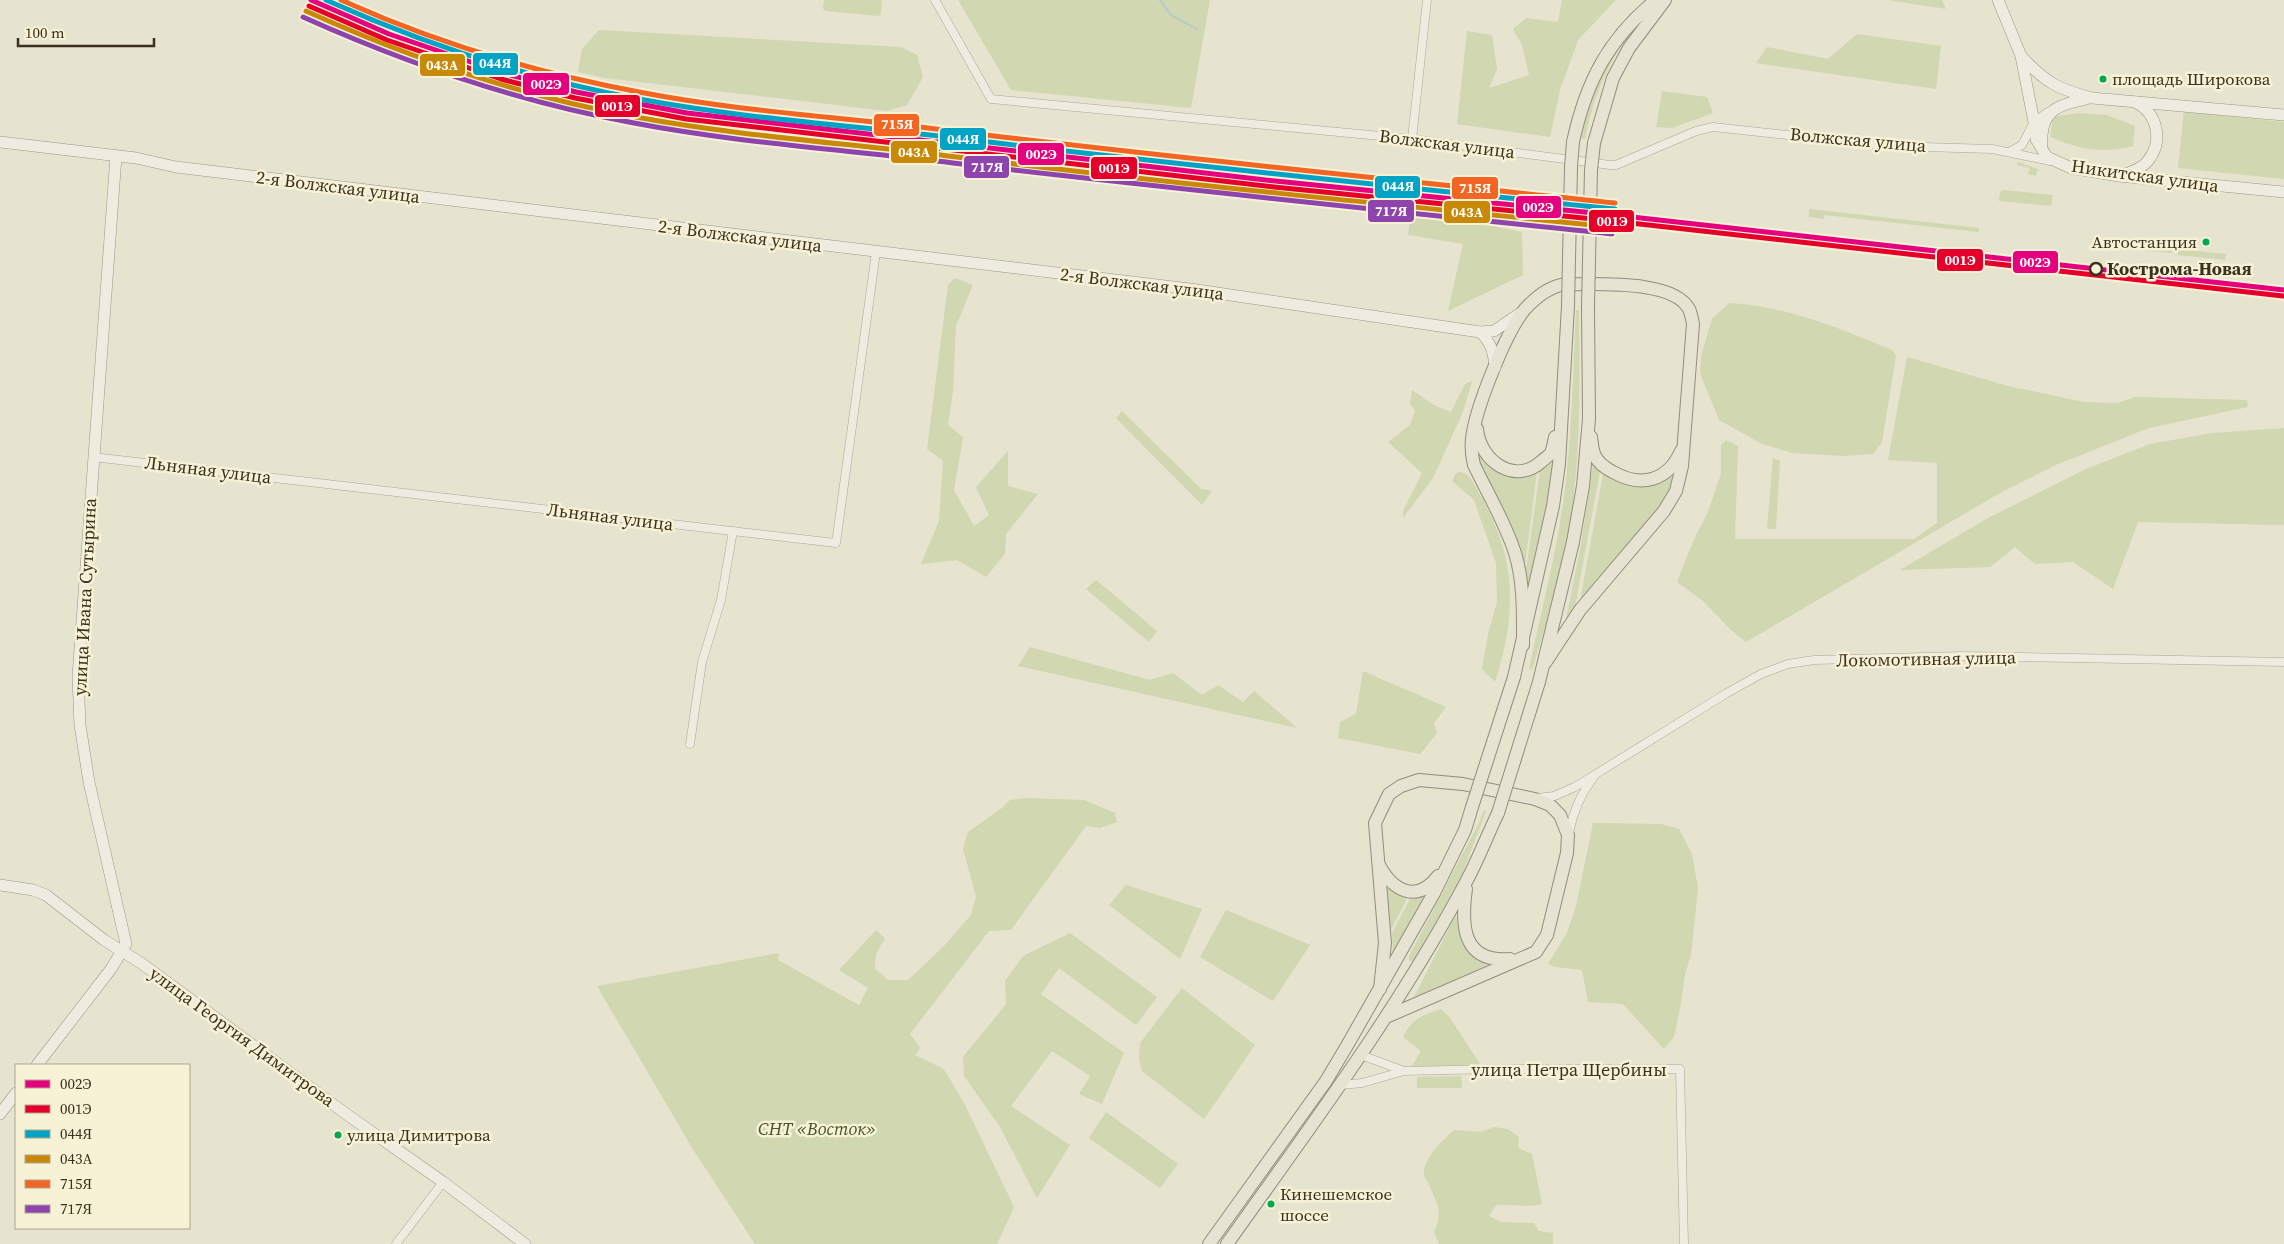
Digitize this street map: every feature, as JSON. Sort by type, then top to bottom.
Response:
[{"type":"main road","points":[[1209,1244],[1326,1081],[1380,989],[1452,858],[1465,830],[1523,645],[1553,506],[1558,464],[1568,306],[1573,142],[1581,108],[1597,69],[1618,39],[1656,0]]},
{"type":"main road","points":[[1227,1244],[1341,1085],[1386,1017],[1467,881],[1498,813],[1545,663],[1573,542],[1582,486],[1589,419],[1588,307],[1591,170],[1594,143],[1612,78],[1629,48],[1665,0]]},
{"type":"main road","points":[[1523,645],[1523,611],[1516,555],[1505,526],[1474,465],[1472,439],[1476,419],[1500,350],[1525,310],[1546,290],[1555,286],[1566,284],[1642,286],[1661,290],[1678,298],[1688,308],[1693,324],[1682,466],[1676,491],[1664,511],[1580,610],[1545,663]]},
{"type":"main road","points":[[1476,419],[1478,438],[1488,457],[1496,465],[1506,470],[1518,472],[1529,470],[1538,465],[1551,453],[1560,421]]},
{"type":"main road","points":[[1589,419],[1593,450],[1596,458],[1603,466],[1623,478],[1638,481],[1653,479],[1667,472],[1676,462],[1684,444]]},
{"type":"main road","points":[[1380,989],[1385,943],[1375,823],[1389,794],[1401,786],[1419,780],[1463,784],[1535,799],[1550,805],[1560,815],[1568,835],[1565,863],[1547,935],[1536,952],[1386,1017]]},
{"type":"main road","points":[[1377,861],[1387,879],[1393,885],[1402,890],[1413,892],[1422,890],[1432,884],[1452,858]]},
{"type":"main road","points":[[1467,881],[1463,925],[1470,944],[1482,955],[1498,960],[1520,958]]},
{"type":"street","name":"Волжская улица","points":[[935,0],[992,99],[1412,139],[1610,166],[1681,137],[1713,127],[1889,146],[2009,151],[2056,162]]},
{"type":"street","points":[[1412,139],[1427,0]]},
{"type":"street","points":[[1998,0],[2020,56],[2036,140],[2043,152]]},
{"type":"street","points":[[2020,56],[2047,82],[2062,90],[2092,98],[2284,114]]},
{"type":"street","points":[[2009,151],[2022,145],[2034,122],[2050,111],[2092,98]]},
{"type":"street","points":[[2119,176],[2135,171],[2146,163],[2153,152],[2157,138],[2155,123],[2151,113],[2133,101]]},
{"type":"street","points":[[2043,152],[2043,129],[2045,119],[2050,111]]},
{"type":"street","name":"2-я Волжская улица","points":[[0,142],[116,156],[176,167],[1190,289],[1480,332]]},
{"type":"street","name":"Никитская улица","points":[[2043,152],[2056,162],[2071,168],[2119,176],[2284,192]]},
{"type":"street","name":"улица Ивана Сутырина","points":[[116,156],[78,676],[79,706],[94,808],[124,930],[126,944],[122,953]]},
{"type":"street","name":"Льняная улица","points":[[93,457],[836,543],[876,252]]},
{"type":"street","points":[[1480,332],[1494,331],[1525,310]]},
{"type":"street","points":[[1480,332],[1487,338],[1494,354],[1495,368]]},
{"type":"street","points":[[690,744],[702,662],[720,600],[732,531]]},
{"type":"street","name":"Локомотивная улица","points":[[1535,799],[1554,796],[1575,787],[1727,693],[1761,674],[1788,664],[1814,660],[1962,656],[2284,662]]},
{"type":"street","points":[[1568,835],[1572,815],[1582,792],[1597,774]]},
{"type":"street","name":"улица Георгия Димитрова","points":[[0,885],[33,890],[46,895],[122,953],[142,963],[525,1244]]},
{"type":"street","points":[[38,1064],[122,953]]},
{"type":"street","name":"улица Петра Щербины","points":[[1361,1055],[1404,1072]]},
{"type":"street","name":"улица Петра Щербины","points":[[1341,1085],[1362,1083],[1404,1072],[1494,1069],[1680,1070],[1684,1244]]},
{"type":"street","points":[[0,1114],[15,1094]]},
{"type":"street","points":[[396,1244],[443,1182]]},
{"type":"green space","points":[[824,0],[882,0],[881,14],[878,16],[826,11],[823,9]]},
{"type":"green space","points":[[958,0],[1210,0],[1191,108],[1011,90]]},
{"type":"green space","points":[[1562,0],[1616,0],[1578,40],[1560,90],[1550,137],[1457,124],[1467,31],[1492,35],[1497,69],[1489,88],[1529,75],[1522,45],[1513,29],[1526,18],[1558,22]]},
{"type":"green space","points":[[1888,0],[1942,0],[1946,9]]},
{"type":"green space","points":[[599,30],[901,47],[917,55],[923,77],[907,105],[887,111],[605,78],[578,72],[582,49]]},
{"type":"green space","points":[[1631,30],[1602,82],[1592,109],[1585,139],[1582,139],[1583,122],[1608,58]]},
{"type":"green space","points":[[1857,34],[1941,46],[1936,89],[1756,63],[1767,47],[1828,59]]},
{"type":"green space","points":[[1662,91],[1707,97],[1713,113],[1672,128],[1656,127]]},
{"type":"green space","points":[[2184,111],[2284,122],[2284,179],[2178,168]]},
{"type":"green space","points":[[2078,113],[2107,115],[2135,126],[2133,146],[2111,150],[2091,149],[2071,145],[2050,137],[2053,117]]},
{"type":"green space","points":[[2018,162],[2038,169],[2036,176],[2028,174],[2030,168],[2017,165]]},
{"type":"green space","points":[[2003,190],[2053,195],[2051,206],[1999,201],[2000,192]]},
{"type":"green space","points":[[1412,209],[1522,232],[1523,275],[1448,311],[1463,244],[1408,235]]},
{"type":"green space","points":[[1809,209],[1979,228],[1979,232],[1824,215],[1824,219],[1809,217]]},
{"type":"green space","points":[[2133,244],[2173,249],[2172,253],[2132,249]]},
{"type":"green space","points":[[2178,249],[2226,254],[2225,260],[2178,255]]},
{"type":"green space","points":[[955,278],[973,285],[956,326],[953,391],[948,425],[963,437],[954,490],[974,526],[989,515],[976,487],[1008,451],[1008,486],[1038,494],[1006,534],[1005,554],[986,577],[957,560],[921,564],[939,521],[943,461],[927,449],[948,285]]},
{"type":"green space","points":[[1729,303],[1792,313],[1832,326],[1892,350],[1896,356],[1882,442],[1873,454],[1843,456],[1793,453],[1762,444],[1719,420],[1700,373],[1701,356],[1712,319]]},
{"type":"green space","points":[[1576,310],[1579,310],[1579,397],[1577,455],[1572,512],[1560,574],[1532,670],[1529,669],[1553,562],[1567,474]]},
{"type":"green space","points":[[1907,357],[2008,386],[2084,402],[2117,403],[2136,397],[2247,400],[2248,407],[2149,428],[2056,465],[2000,493],[1746,642],[1732,631],[1703,601],[1677,582],[1694,539],[1708,512],[1721,474],[1721,445],[1726,440],[1738,446],[1735,539],[1914,539],[1937,523],[1937,463],[1888,460]]},
{"type":"green space","points":[[1472,381],[1463,412],[1433,478],[1403,518],[1403,511],[1422,473],[1388,442],[1410,425],[1415,410],[1410,404],[1412,390],[1434,405],[1451,412],[1465,384]]},
{"type":"green space","points":[[1122,411],[1201,489],[1212,491],[1202,505],[1116,418]]},
{"type":"green space","points":[[2284,428],[2284,525],[2138,522],[2113,589],[2073,562],[2035,564],[2015,547],[1990,567],[1900,570],[1988,518],[2086,469],[2150,444],[2212,433]]},
{"type":"green space","points":[[1480,453],[1492,466],[1504,473],[1519,476],[1537,472],[1524,572],[1481,469],[1478,454]]},
{"type":"green space","points":[[1773,458],[1780,461],[1776,529],[1767,529]]},
{"type":"green space","points":[[1554,461],[1548,506],[1529,602],[1525,578],[1540,470]]},
{"type":"green space","points":[[1593,463],[1600,471],[1575,607],[1566,619],[1581,545]]},
{"type":"green space","points":[[1461,472],[1471,479],[1494,521],[1507,566],[1510,610],[1502,657],[1495,682],[1482,669],[1488,634],[1497,602],[1496,563],[1474,500],[1452,481],[1456,473]]},
{"type":"green space","points":[[1676,472],[1672,488],[1663,503],[1580,601],[1603,474],[1623,484],[1640,486],[1657,482]]},
{"type":"green space","points":[[1096,580],[1157,631],[1149,642],[1086,589]]},
{"type":"green space","points":[[1030,647],[1150,680],[1173,673],[1202,695],[1218,685],[1243,702],[1254,691],[1297,728],[1018,666]]},
{"type":"green space","points":[[1363,671],[1446,707],[1434,723],[1437,733],[1420,754],[1338,738],[1340,722],[1356,714]]},
{"type":"green space","name":"СНТ «Восток»","points":[[1026,798],[1084,800],[1115,813],[1117,822],[1100,828],[1086,826],[1011,930],[989,931],[910,1034],[920,1048],[915,1055],[944,1069],[965,1105],[1014,1207],[997,1244],[755,1244],[694,1151],[597,986],[779,953],[778,960],[859,1005],[868,988],[839,970],[876,930],[885,938],[876,954],[875,969],[888,980],[908,980],[945,945],[971,915],[976,896],[963,849],[968,832],[1002,808],[1010,800]]},
{"type":"green space","points":[[1484,810],[1486,811],[1461,877],[1413,962],[1409,960],[1409,956]]},
{"type":"green space","points":[[1593,823],[1661,824],[1679,829],[1692,854],[1698,888],[1691,955],[1685,974],[1674,1037],[1664,1049],[1623,1004],[1588,1002],[1582,970],[1556,967],[1548,964],[1567,933],[1576,906]]},
{"type":"green space","points":[[1126,885],[1202,909],[1180,959],[1109,905]]},
{"type":"green space","points":[[1385,885],[1394,893],[1407,899],[1390,931]]},
{"type":"green space","points":[[1423,898],[1393,953],[1392,933],[1410,899]]},
{"type":"green space","points":[[1226,910],[1310,945],[1273,1001],[1200,957]]},
{"type":"green space","points":[[1456,915],[1466,946],[1476,957],[1491,967],[1414,997]]},
{"type":"green space","points":[[1070,933],[1157,997],[1136,1025],[1059,968],[1041,994],[1124,1053],[1102,1104],[1079,1094],[1090,1076],[1052,1051],[1011,1106],[1070,1145],[1037,1198],[1000,1127],[964,1076],[963,1057],[1006,1004],[1005,981],[1023,956]]},
{"type":"green space","points":[[1182,988],[1255,1045],[1204,1119],[1142,1071],[1139,1058],[1140,1043]]},
{"type":"green space","points":[[1441,1009],[1450,1018],[1480,1064],[1411,1068],[1421,1051],[1403,1037],[1418,1018]]},
{"type":"green space","points":[[1461,1076],[1462,1088],[1417,1088],[1417,1077]]},
{"type":"green space","points":[[1106,1112],[1178,1164],[1160,1188],[1089,1138]]},
{"type":"green space","points":[[1494,1127],[1508,1129],[1519,1137],[1518,1148],[1532,1154],[1542,1204],[1531,1206],[1496,1205],[1489,1216],[1501,1222],[1534,1223],[1539,1231],[1553,1233],[1553,1244],[1439,1244],[1434,1232],[1439,1213],[1438,1208],[1424,1175],[1427,1162],[1435,1150],[1454,1130],[1481,1132]]},
{"type":"waterway","points":[[1160,0],[1171,15],[1197,29]]},
{"type":"transit line","name":"002Э","points":[[311,0],[389,34],[503,73],[576,92],[687,113],[1275,181],[1614,215],[2284,290]]},
{"type":"transit line","name":"044Я","points":[[326,0],[402,32],[519,71],[599,91],[677,106],[1114,156],[1615,209]]},
{"type":"transit line","name":"715Я","points":[[341,0],[413,30],[487,55],[563,76],[676,99],[1276,168],[1615,203]]},
{"type":"transit line","name":"001Э","points":[[309,6],[387,40],[501,79],[575,98],[686,119],[1274,187],[1613,221],[2283,296]]},
{"type":"transit line","name":"043А","points":[[306,11],[386,45],[509,87],[593,108],[675,124],[1114,175],[1613,227]]},
{"type":"transit line","name":"717Я","points":[[303,17],[424,66],[507,93],[591,114],[674,130],[753,141],[1117,182],[1612,234]]},
{"type":"place","name":"площадь Широкова","points":[[2103,79]]},
{"type":"place","name":"Автостанция","points":[[2206,242]]},
{"type":"place","name":"Кострома-Новая","points":[[2096,269]]},
{"type":"place","name":"улица Димитрова","points":[[338,1135]]},
{"type":"place","name":"Кинешемское шоссе","points":[[1271,1204]]}]
